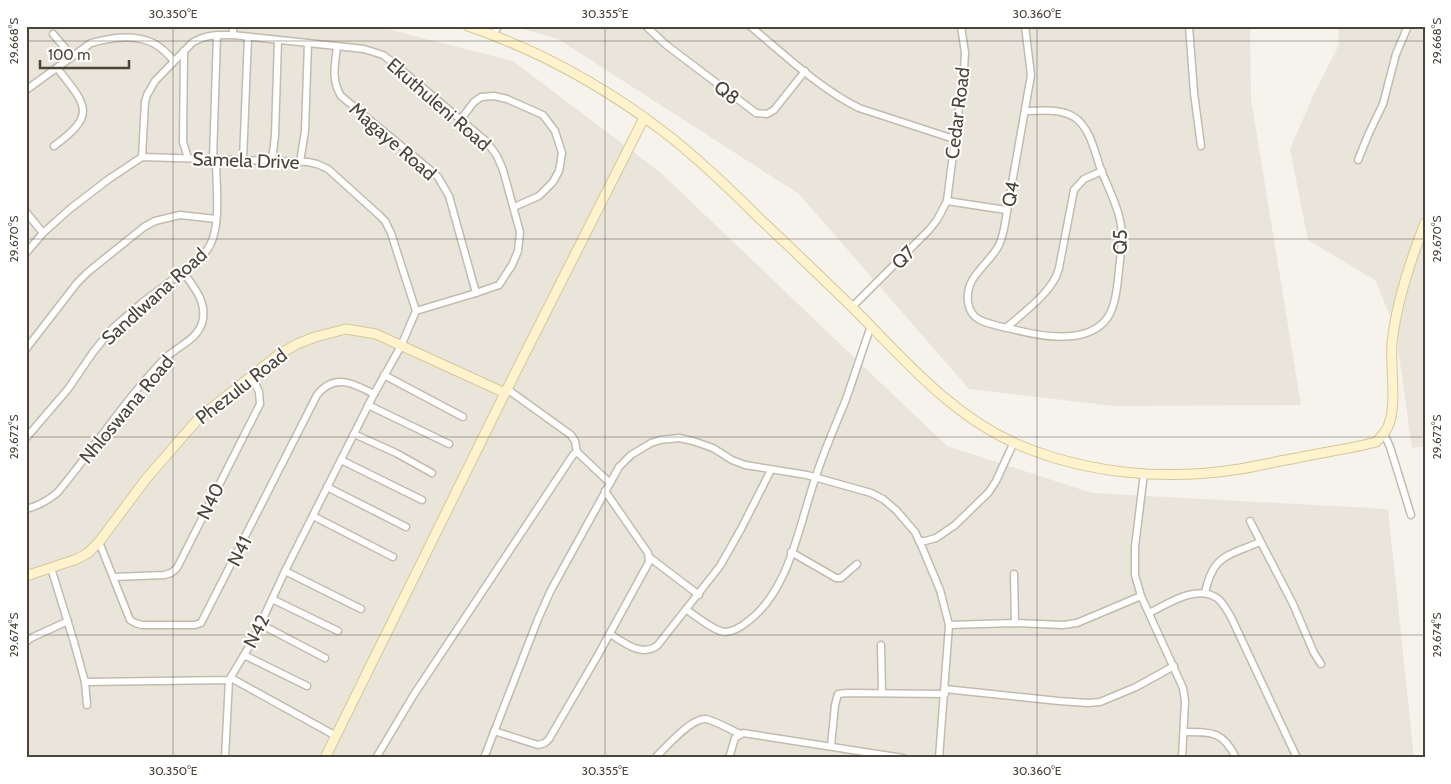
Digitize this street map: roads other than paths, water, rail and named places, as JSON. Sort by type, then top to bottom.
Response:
[{"type":"street","points":[[233,26],[233,35]]},
{"type":"street","points":[[468,26],[538,55],[599,87],[665,133],[710,171],[852,307],[920,377],[946,400],[987,428],[1014,442],[1044,453],[1094,467],[1144,473],[1191,474],[1240,469],[1376,442],[1390,424],[1392,411],[1392,342],[1397,312],[1425,223]]},
{"type":"street","points":[[493,36],[498,26]]},
{"type":"street","name":"Q8","points":[[646,26],[664,44],[756,113],[767,114],[774,110],[805,71]]},
{"type":"street","points":[[750,26],[844,100],[859,108],[954,139]]},
{"type":"street","name":"Cedar Road","points":[[947,201],[965,53],[961,26]]},
{"type":"street","name":"Q4","points":[[1006,328],[977,319],[970,310],[968,298],[974,276],[999,245],[1026,112],[1031,75],[1025,26]]},
{"type":"street","points":[[1189,26],[1194,93],[1201,146]]},
{"type":"street","points":[[1358,160],[1368,133],[1383,104],[1396,54],[1408,26]]},
{"type":"street","points":[[53,34],[72,56]]},
{"type":"street","name":"Sandlwana Road","points":[[26,438],[68,389],[94,351],[113,328],[143,302],[199,260],[206,252],[213,236],[216,219],[217,35]]},
{"type":"street","name":"Ekuthuleni Road","points":[[142,157],[147,95],[155,81],[174,60],[201,37],[233,35],[364,49],[382,55],[487,142],[497,156],[520,232],[518,251],[512,265],[498,285],[416,311]]},
{"type":"street","points":[[243,160],[248,37]]},
{"type":"street","points":[[26,90],[91,43],[115,38],[153,43],[174,60]]},
{"type":"street","points":[[270,161],[273,154],[275,135],[278,40]]},
{"type":"street","points":[[300,162],[305,131],[308,43]]},
{"type":"street","name":"Magaye Road","points":[[336,47],[334,79],[341,96],[429,169],[444,185],[454,212],[476,293]]},
{"type":"street","points":[[184,51],[183,142],[188,158]]},
{"type":"street","points":[[54,146],[78,126],[82,120],[83,112],[82,101],[57,68]]},
{"type":"street","points":[[461,119],[474,102],[481,97],[494,96],[507,99],[543,115],[555,131],[562,153],[559,171],[553,182],[539,196],[514,207]]},
{"type":"street","name":"Q5","points":[[1006,328],[1039,336],[1060,338],[1094,329],[1109,317],[1119,275],[1120,217],[1090,138],[1079,121],[1074,117],[1059,111],[1026,112]]},
{"type":"street","points":[[325,758],[506,391],[644,118]]},
{"type":"street","points":[[26,253],[43,233],[109,179],[142,157]]},
{"type":"street","name":"Samela Drive","points":[[142,157],[300,162],[317,164],[328,170],[385,221],[391,233],[416,311]]},
{"type":"street","points":[[1006,328],[1030,307],[1055,280],[1060,268],[1074,190],[1084,179],[1102,171]]},
{"type":"street","points":[[947,201],[1006,210]]},
{"type":"street","name":"Q7","points":[[852,307],[929,230],[937,220],[947,201]]},
{"type":"street","points":[[26,212],[43,233]]},
{"type":"street","points":[[26,349],[77,283],[144,227],[155,221],[180,215],[216,219]]},
{"type":"street","name":"Nhloswana Road","points":[[26,509],[48,501],[57,493],[149,375],[170,354],[194,337],[199,330],[203,315],[202,302],[183,272]]},
{"type":"street","points":[[401,346],[416,311]]},
{"type":"street","points":[[687,610],[717,630],[726,632],[735,630],[751,619],[771,596],[781,579],[802,525],[815,477],[846,399],[871,326]]},
{"type":"street","name":"Phezulu Road","points":[[26,576],[88,553],[100,542],[146,479],[187,430],[210,408],[284,351],[306,340],[335,331],[353,329],[366,331],[506,391]]},
{"type":"street","name":"N42","points":[[230,679],[260,624],[368,405],[401,346]]},
{"type":"street","points":[[384,375],[463,417]]},
{"type":"street","name":"N40","points":[[114,577],[164,576],[177,568],[260,404],[259,392],[252,376]]},
{"type":"street","name":"N41","points":[[100,542],[127,614],[135,623],[142,625],[195,625],[202,623],[317,395],[323,387],[329,384],[346,382],[374,394]]},
{"type":"street","points":[[506,391],[571,435],[575,441],[577,452],[610,483]]},
{"type":"street","points":[[368,405],[449,444]]},
{"type":"street","points":[[354,434],[396,453],[432,473]]},
{"type":"street","points":[[1384,434],[1390,447],[1411,515]]},
{"type":"street","points":[[484,758],[551,590],[619,467],[631,455],[651,443],[668,438],[693,441],[714,448],[732,460],[745,464],[771,470],[789,470],[871,493],[884,499],[906,520],[915,532],[940,590],[949,625],[939,758]]},
{"type":"street","points":[[919,541],[936,538],[955,525],[989,492],[1014,442]]},
{"type":"street","points":[[376,758],[413,696],[570,459],[577,452]]},
{"type":"street","points":[[341,460],[422,500]]},
{"type":"street","points":[[610,634],[639,650],[651,650],[657,646],[720,566],[771,470]]},
{"type":"street","points":[[1144,473],[1135,547],[1135,575],[1141,596],[1174,666],[1185,695],[1182,758]]},
{"type":"street","points":[[327,488],[406,528]]},
{"type":"street","points":[[494,731],[533,744],[545,743],[549,740],[649,562],[648,553],[606,491]]},
{"type":"street","points":[[313,516],[393,556]]},
{"type":"street","points":[[1250,521],[1293,604],[1314,653],[1321,664]]},
{"type":"street","points":[[1205,593],[1212,569],[1219,561],[1260,542]]},
{"type":"street","points":[[791,552],[836,578],[841,578],[858,564]]},
{"type":"street","points":[[649,558],[699,594]]},
{"type":"street","points":[[51,568],[85,682],[87,704]]},
{"type":"street","points":[[285,570],[362,609]]},
{"type":"street","points":[[1014,574],[1015,623]]},
{"type":"street","points":[[1149,613],[1189,595],[1205,593],[1218,598],[1230,617],[1297,758]]},
{"type":"street","points":[[949,625],[1015,623],[1063,625],[1077,623],[1141,596]]},
{"type":"street","points":[[272,599],[338,631]]},
{"type":"street","points":[[26,642],[68,621]]},
{"type":"street","points":[[260,624],[325,658]]},
{"type":"street","points":[[881,644],[882,693]]},
{"type":"street","points":[[244,655],[307,686]]},
{"type":"street","points":[[830,746],[838,694],[945,692],[1059,701],[1100,702],[1136,687],[1174,666]]},
{"type":"street","points":[[85,682],[230,679],[336,736]]},
{"type":"street","points":[[225,758],[230,679]]},
{"type":"street","points":[[656,757],[682,732],[699,719],[706,719],[740,734],[903,758]]},
{"type":"street","points":[[1184,732],[1204,732],[1219,737],[1227,742],[1236,758]]},
{"type":"street","points":[[729,758],[735,738],[740,734]]}]
